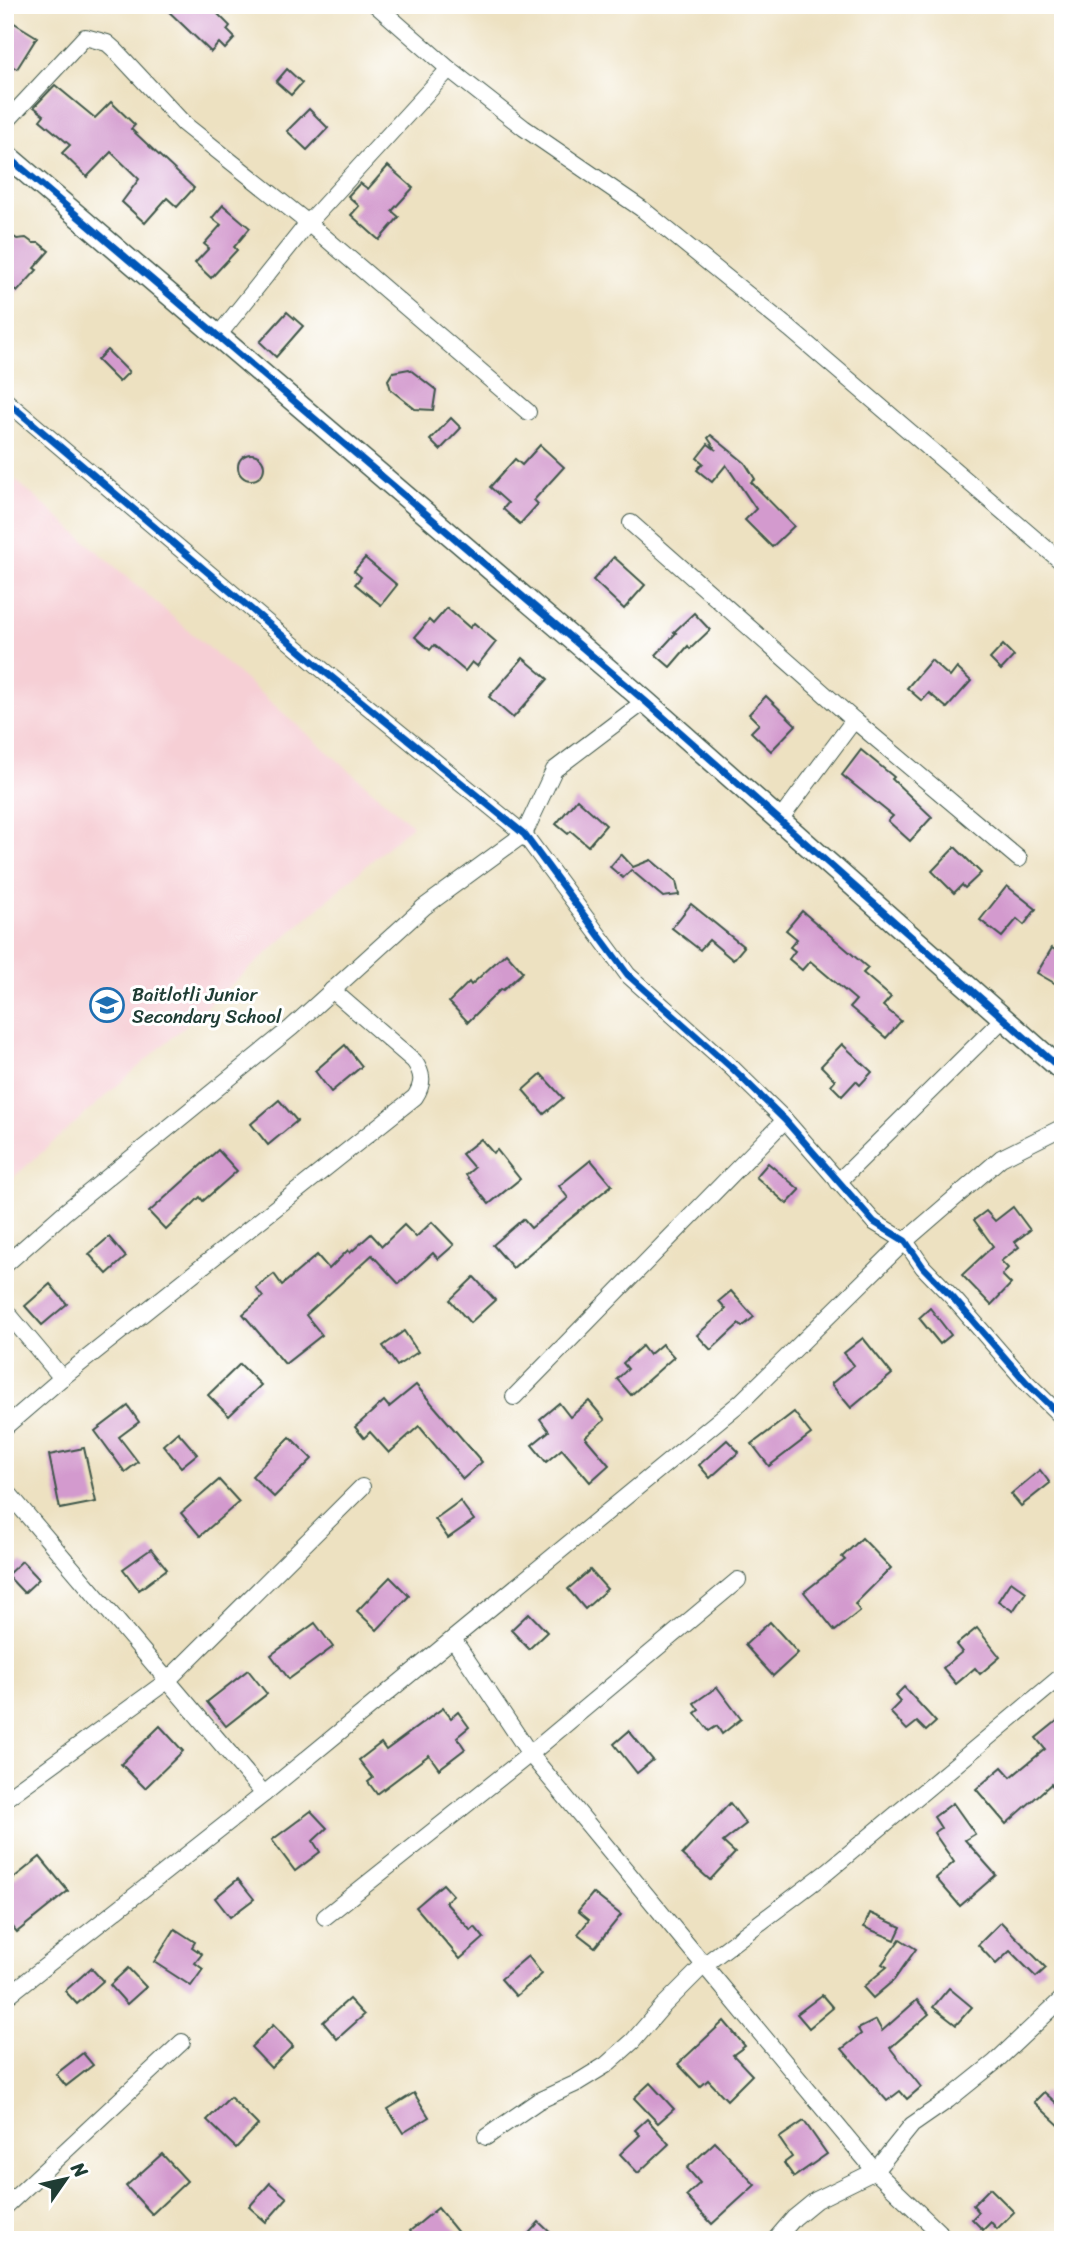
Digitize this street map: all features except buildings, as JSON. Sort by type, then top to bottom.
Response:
[{"type":"street","points":[[376,5],[449,69],[524,128],[642,209],[758,303],[1063,563]]},
{"type":"street","points":[[5,123],[85,37],[98,40],[115,50],[184,124],[308,223],[528,412]]},
{"type":"street","points":[[218,337],[308,223],[449,69]]},
{"type":"street","points":[[5,154],[645,701],[1063,1071]]},
{"type":"street","points":[[5,400],[313,662],[524,834],[628,975],[732,1068],[785,1121],[874,1222],[905,1241],[923,1267],[1026,1382],[1062,1416]]},
{"type":"street","points":[[631,523],[854,720],[1019,859]]},
{"type":"street","points":[[5,1265],[65,1212],[291,1028],[424,907],[524,834],[554,770],[645,701]]},
{"type":"street","points":[[779,821],[854,720]]},
{"type":"street","points":[[5,1427],[62,1378],[415,1097],[422,1086],[422,1072],[414,1061],[332,990]]},
{"type":"street","points":[[838,1182],[1004,1018]]},
{"type":"street","points":[[514,1397],[785,1121]]},
{"type":"street","points":[[5,1998],[264,1794],[741,1402],[905,1241],[1001,1158],[1063,1127]]},
{"type":"street","points":[[5,1310],[62,1378]]},
{"type":"street","points":[[5,1799],[167,1681],[362,1487]]},
{"type":"street","points":[[5,1489],[264,1794]]},
{"type":"street","points":[[325,1917],[530,1754],[738,1580]]},
{"type":"street","points":[[453,1639],[530,1754],[875,2171],[947,2240]]},
{"type":"street","points":[[486,2137],[538,2101],[575,2084],[606,2065],[633,2042],[663,2006],[704,1965],[827,1872],[1063,1675]]},
{"type":"street","points":[[775,2240],[794,2218],[816,2200],[875,2171],[912,2125],[993,2063],[1063,1998]]},
{"type":"street","points":[[5,2207],[182,2042]]},
{"type":"shaded area","name":"Baitlotli Junior Secondary School","points":[[5,471],[412,825],[5,1185]]},
{"type":"cycle path","points":[[5,154],[645,701],[1063,1071]]},
{"type":"cycle path","points":[[5,400],[324,671],[524,834],[628,975],[732,1068],[785,1120],[874,1222],[905,1241],[923,1267],[1026,1382],[1063,1418]]},
{"type":"place","name":"Baitlotli Junior Secondary School","points":[[107,1005]]}]
